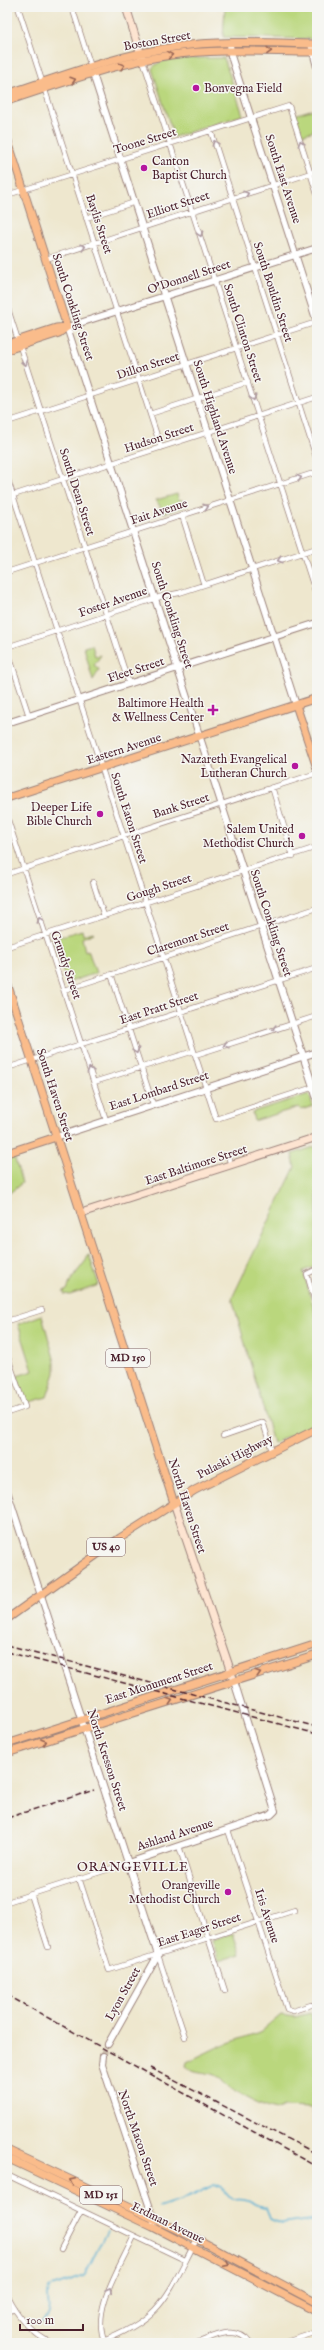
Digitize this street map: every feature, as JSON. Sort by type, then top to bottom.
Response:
[{"type":"main road","name":"South Clinton Street","points":[[126,7],[142,57]]},
{"type":"main road","name":"Boston Street","points":[[230,47],[314,44]]},
{"type":"main road","name":"Boston Street","points":[[7,94],[44,85],[178,46],[230,47],[315,52]]},
{"type":"main road","name":"Boston Street","points":[[7,101],[44,85]]},
{"type":"main road","name":"South Conkling Street","points":[[7,138],[67,327]]},
{"type":"main road","name":"O'Donnell Street","points":[[7,350],[18,343],[56,328],[67,327]]},
{"type":"main road","name":"O'Donnell Street","points":[[7,344],[18,343]]},
{"type":"main road","name":"Eastern Avenue","points":[[7,798],[317,698]]},
{"type":"main road","name":"South Highland Avenue","points":[[296,705],[317,768]]},
{"type":"main road","name":"South Haven Street","points":[[7,984],[81,1213]]},
{"type":"main road","name":"East Lombard Street","points":[[9,1152],[56,1137]]},
{"type":"main road","name":"East Baltimore Street","points":[[81,1213],[317,1137]]},
{"type":"main road","name":"North Haven Street","points":[[81,1213],[174,1503],[234,1681]]},
{"type":"main road","name":"Pulaski Highway","points":[[7,1619],[120,1538],[203,1485],[317,1429]]},
{"type":"main road","name":"East Monument Street","points":[[7,1744],[317,1644]]},
{"type":"main road","name":"East Monument Street","points":[[7,1754],[317,1654]]},
{"type":"main road","name":"Erdman Avenue","points":[[7,2150],[154,2223],[193,2247],[317,2312]]},
{"type":"main road","name":"Erdman Avenue","points":[[7,2158],[154,2223],[197,2239],[317,2303]]},
{"type":"street","name":"Baylis Street","points":[[18,7],[161,448]]},
{"type":"street","points":[[72,7],[92,70]]},
{"type":"street","points":[[314,44],[317,67]]},
{"type":"street","name":"South East Avenue","points":[[230,47],[251,118],[317,322]]},
{"type":"street","name":"South Clinton Street","points":[[142,57],[317,597]]},
{"type":"street","name":"South Highland Avenue","points":[[92,70],[296,705]]},
{"type":"street","name":"Toone Street","points":[[7,195],[289,106],[310,173]]},
{"type":"street","name":"South Bouldin Street","points":[[211,131],[317,460]]},
{"type":"street","name":"Elliott Street","points":[[46,259],[317,171]]},
{"type":"street","points":[[310,173],[317,194]]},
{"type":"street","points":[[86,218],[135,202]]},
{"type":"street","name":"O'Donnell Street","points":[[67,327],[317,248]]},
{"type":"street","name":"South Dean Street","points":[[7,306],[129,684]]},
{"type":"street","name":"Dillon Street","points":[[7,422],[317,322]]},
{"type":"street","name":"South Conkling Street","points":[[67,327],[292,1024],[315,1087],[317,1099]]},
{"type":"street","points":[[150,414],[248,382]]},
{"type":"street","name":"Hudson Street","points":[[7,497],[317,397]]},
{"type":"street","name":"Fait Avenue","points":[[7,572],[317,472]]},
{"type":"street","name":"South Eaton Street","points":[[7,477],[216,1119],[315,1087]]},
{"type":"street","points":[[182,515],[204,585]]},
{"type":"street","name":"Foster Avenue","points":[[7,648],[154,599],[204,585],[317,548]]},
{"type":"street","name":"Fleet Street","points":[[7,723],[317,623]]},
{"type":"street","points":[[7,648],[29,716]]},
{"type":"street","name":"Bank Street","points":[[7,874],[221,803],[317,773]]},
{"type":"street","points":[[272,788],[293,856]]},
{"type":"street","name":"Grundy Street","points":[[7,817],[106,1120]]},
{"type":"street","name":"Gough Street","points":[[7,947],[317,848]]},
{"type":"street","points":[[93,882],[104,916]]},
{"type":"street","name":"Claremont Street","points":[[64,990],[317,908]]},
{"type":"street","name":"East Pratt Street","points":[[7,1068],[317,968]]},
{"type":"street","points":[[111,974],[153,1104]]},
{"type":"street","points":[[94,1082],[317,1016]]},
{"type":"street","name":"East Lombard Street","points":[[56,1137],[153,1104],[317,1052]]},
{"type":"street","points":[[228,1156],[231,1165]]},
{"type":"street","points":[[317,1269],[307,1273],[317,1309]]},
{"type":"street","points":[[7,1321],[42,1310]]},
{"type":"street","points":[[7,1355],[24,1407],[7,1413]]},
{"type":"street","points":[[223,1436],[263,1422],[272,1451]]},
{"type":"street","name":"North Kresson Street","points":[[7,1491],[185,2037]]},
{"type":"street","name":"North Haven Street","points":[[234,1681],[274,1806]]},
{"type":"street","name":"Ashland Avenue","points":[[7,1902],[271,1815],[275,1811],[274,1806]]},
{"type":"street","name":"Iris Avenue","points":[[228,1830],[287,2009],[293,2011],[314,2004]]},
{"type":"street","points":[[179,1846],[225,1991]]},
{"type":"street","name":"East Eager Street","points":[[79,1878],[109,1970],[295,1910]]},
{"type":"street","points":[[31,1894],[48,1947]]},
{"type":"street","name":"Lyon Street","points":[[108,2044],[158,1955]]},
{"type":"street","name":"North Macon Street","points":[[103,2056],[102,2064],[154,2223]]},
{"type":"street","points":[[7,2175],[185,2260]]},
{"type":"street","points":[[62,2249],[81,2211]]},
{"type":"street","points":[[105,2342],[101,2318],[105,2298],[134,2236]]},
{"type":"street","points":[[98,2343],[105,2342],[135,2327],[151,2315],[169,2294],[197,2239]]},
{"type":"street","points":[[7,2296],[14,2308],[38,2335],[52,2343]]},
{"type":"street","points":[[7,2314],[14,2308]]},
{"type":"street","points":[[197,2343],[231,2332],[243,2336],[250,2343]]},
{"type":"street","points":[[283,2343],[317,2332]]},
{"type":"green space","points":[[225,7],[317,7],[317,39],[223,37]]},
{"type":"green space","points":[[197,58],[224,58],[243,115],[174,137],[152,69],[160,62]]},
{"type":"green space","points":[[317,108],[317,130],[313,128],[314,131],[301,135],[294,115]]},
{"type":"green space","points":[[177,494],[179,500],[182,500],[184,507],[164,513],[156,500]]},
{"type":"green space","points":[[92,645],[95,656],[101,655],[94,665],[99,669],[93,681],[84,647]]},
{"type":"green space","points":[[82,930],[83,935],[94,933],[82,938],[85,951],[88,950],[96,973],[67,983],[52,939]]},
{"type":"green space","points":[[309,1094],[313,1106],[301,1110],[299,1107],[254,1121],[252,1112]]},
{"type":"green space","points":[[317,1146],[317,1266],[303,1271],[317,1319],[317,1423],[273,1443],[232,1298],[295,1167],[292,1154]]},
{"type":"green space","points":[[14,1156],[22,1183],[7,1195],[7,1158]]},
{"type":"green space","points":[[89,1255],[99,1285],[70,1295],[64,1294],[63,1292],[67,1290],[71,1280],[87,1259],[86,1256]]},
{"type":"green space","points":[[42,1315],[55,1362],[55,1373],[47,1397],[26,1403],[17,1376],[33,1371],[18,1324]]},
{"type":"green space","points":[[233,1933],[240,1954],[219,1961],[212,1940]]},
{"type":"green space","points":[[311,2013],[317,2039],[317,2120],[314,2118],[312,2108],[284,2107],[277,2110],[266,2107],[229,2088],[220,2078],[214,2075],[194,2071],[186,2066],[187,2062],[220,2046],[262,2031],[281,2015],[295,2017]]},
{"type":"waterway","points":[[159,2207],[188,2197],[214,2185],[222,2188],[232,2199],[244,2199],[266,2207],[270,2219],[282,2224],[317,2219]]},
{"type":"waterway","points":[[38,2324],[47,2316],[49,2308],[49,2288],[84,2276],[107,2231]]},
{"type":"tunnel","points":[[103,2056],[108,2044]]},
{"type":"railway","points":[[7,1645],[317,1727]]},
{"type":"railway","points":[[7,1652],[317,1734]]},
{"type":"railway","points":[[7,1818],[94,1790]]},
{"type":"railway","points":[[7,1995],[317,2167]]},
{"type":"railway","points":[[150,2068],[317,2154]]},
{"type":"place","name":"Bonvegna Field","points":[[196,88]]},
{"type":"place","name":"Canton Baptist Church","points":[[144,168]]},
{"type":"place","name":"Baltimore Health & Wellness Center","points":[[213,710]]},
{"type":"place","name":"Nazareth Evangelical Lutheran Church","points":[[295,766]]},
{"type":"place","name":"Deeper Life Bible Church","points":[[100,814]]},
{"type":"place","name":"Salem United Methodist Church","points":[[302,836]]},
{"type":"place","name":"Orangeville Methodist Church","points":[[228,1892]]},
{"type":"district","name":"ORANGEVILLE","points":[[133,1867]]}]
